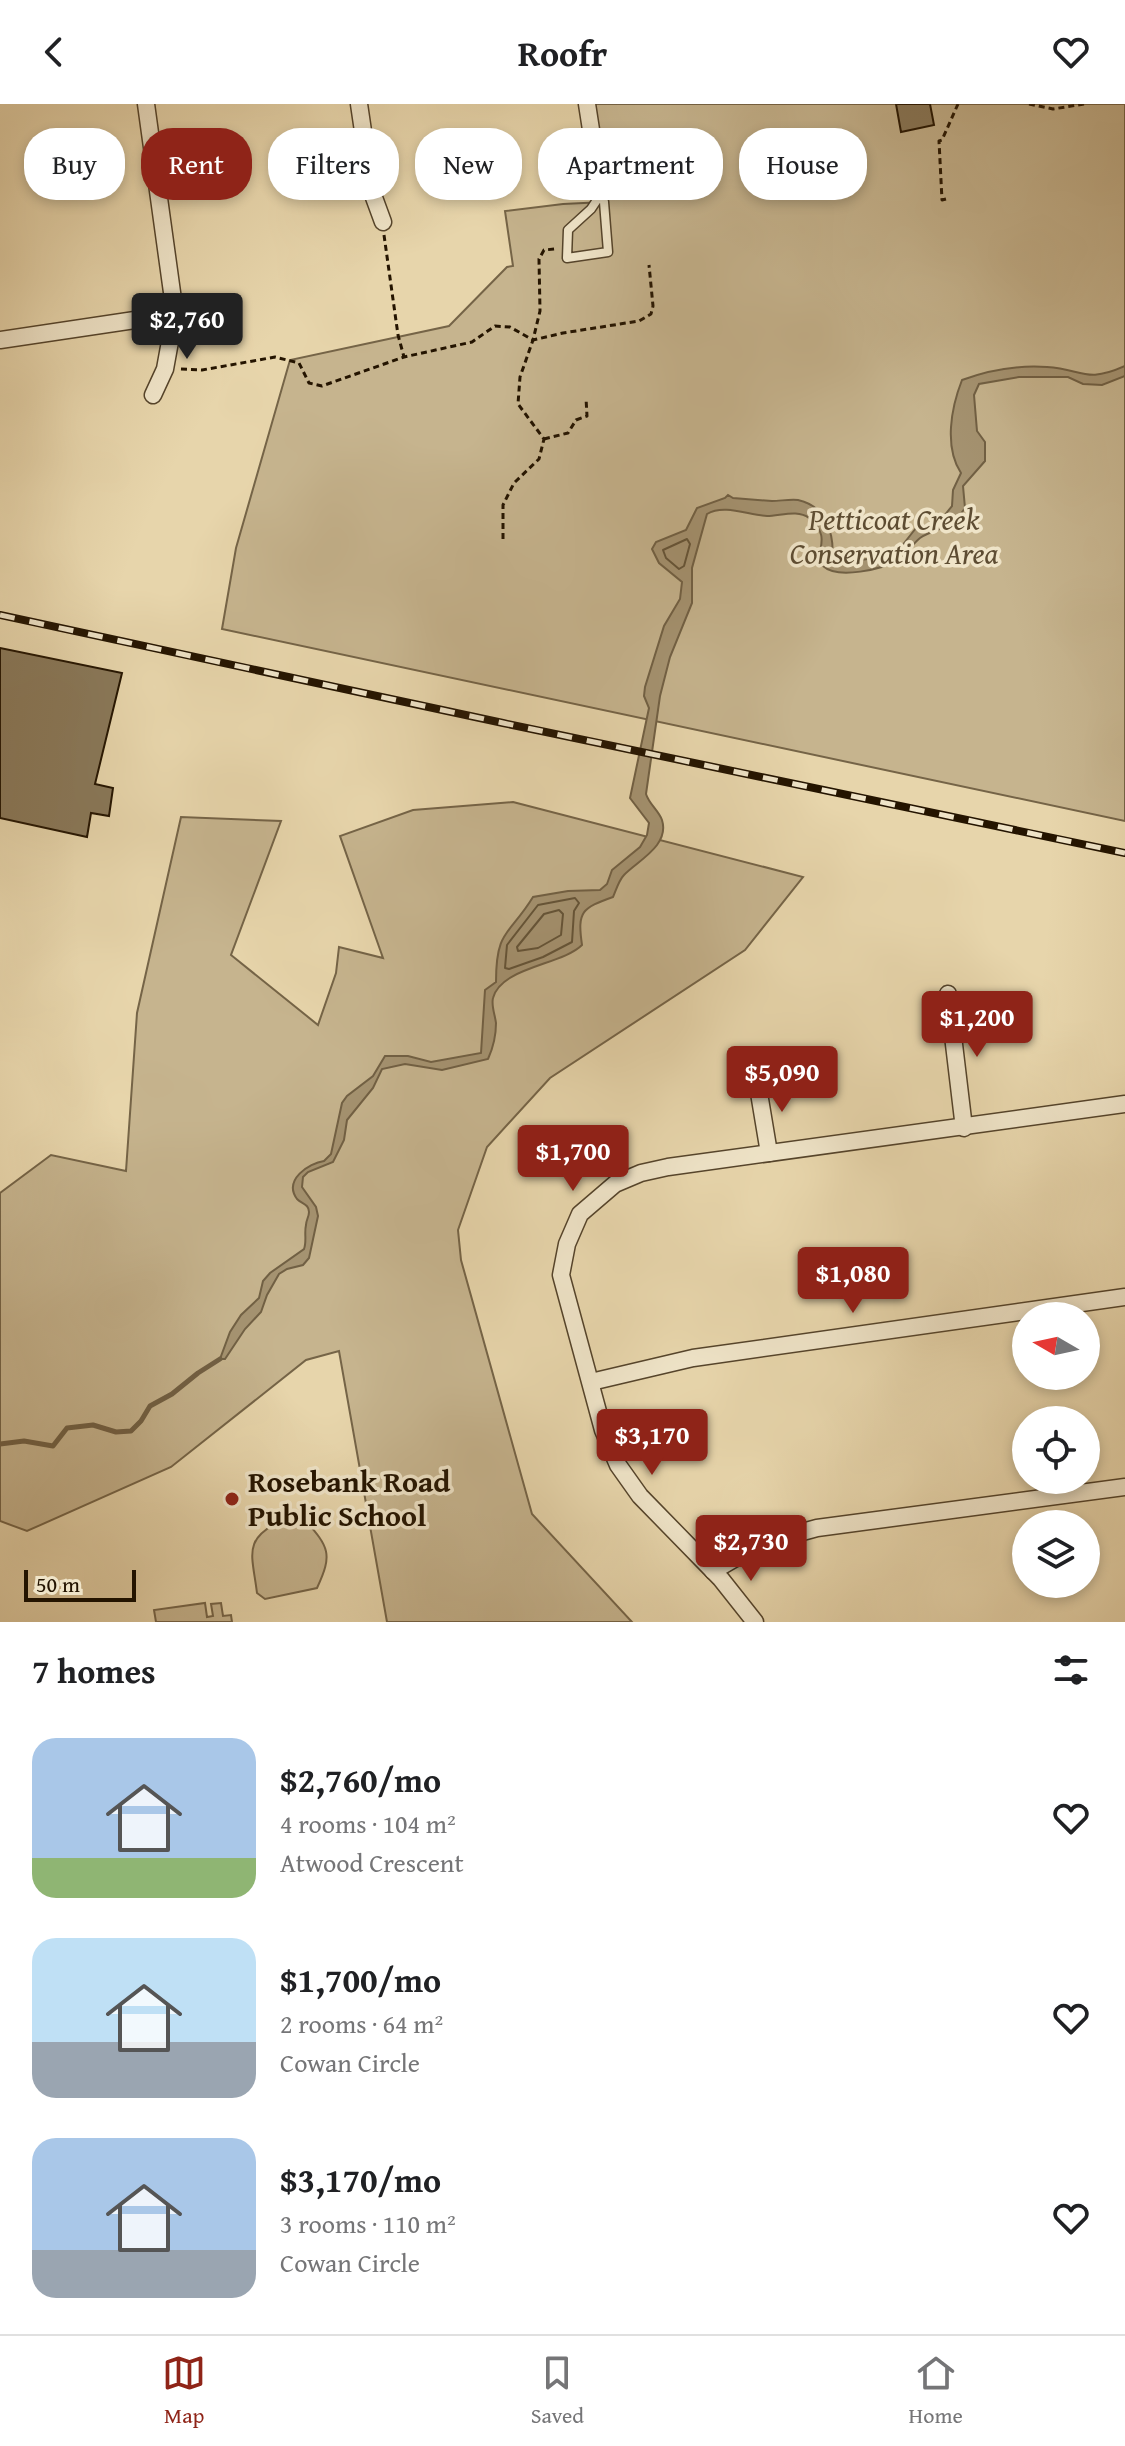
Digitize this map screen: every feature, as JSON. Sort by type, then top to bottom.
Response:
[{"type":"street","points":[[146,104],[175,314],[165,369],[153,395]]},
{"type":"street","points":[[359,104],[372,192],[383,222]]},
{"type":"street","points":[[587,104],[591,128]]},
{"type":"street","points":[[0,340],[175,314]]},
{"type":"street","points":[[948,994],[964,1128]]},
{"type":"street","points":[[757,1081],[769,1153]]},
{"type":"street","points":[[755,1622],[713,1571],[640,1496],[618,1465],[603,1430],[561,1275],[567,1244],[580,1214],[615,1184],[641,1173],[1125,1104]]},
{"type":"street","points":[[591,1382],[693,1358],[1125,1297]]},
{"type":"street","points":[[713,1571],[762,1543],[817,1528],[1125,1487]]},
{"type":"lane","points":[[601,194],[608,252],[567,258],[568,230],[591,209],[601,194]]},
{"type":"path","points":[[946,199],[942,200],[939,141],[958,104]]},
{"type":"path","points":[[1029,104],[1053,109],[1084,104]]},
{"type":"path","points":[[383,222],[398,335],[404,357]]},
{"type":"path","points":[[544,439],[518,404],[520,377],[540,311],[539,259],[544,250],[555,250],[555,241]]},
{"type":"path","points":[[165,369],[202,370],[275,357],[299,363],[309,383],[322,386],[404,357],[472,342],[495,326],[510,327],[533,340],[639,321],[651,314],[653,306],[649,265]]},
{"type":"path","points":[[544,439],[568,433],[576,420],[587,416],[586,398]]},
{"type":"path","points":[[503,539],[503,505],[514,483],[539,459],[544,439]]},
{"type":"green space","name":"Petticoat Creek Conservation Area","points":[[593,104],[1125,104],[1125,821],[222,629],[236,548],[290,360],[449,326],[507,267],[513,266],[505,211],[604,200],[723,200],[723,128],[596,128]]},
{"type":"green space","points":[[513,802],[803,877],[745,950],[550,1078],[487,1147],[458,1230],[461,1260],[532,1514],[632,1622],[387,1622],[339,1351],[306,1360],[171,1467],[27,1531],[0,1521],[0,1193],[51,1155],[126,1171],[137,1013],[181,817],[281,821],[231,955],[318,1025],[336,973],[339,947],[383,958],[340,836],[413,810]]},
{"type":"green space","points":[[284,1519],[305,1520],[324,1544],[327,1559],[317,1588],[265,1599],[257,1593],[253,1548],[261,1533]]},
{"type":"green space","points":[[205,1603],[207,1617],[213,1616],[211,1604],[221,1603],[223,1616],[231,1615],[232,1622],[156,1622],[154,1610]]},
{"type":"water","points":[[1125,366],[1125,376],[1102,385],[1083,384],[1068,377],[1019,377],[979,384],[974,395],[977,431],[985,442],[985,461],[963,486],[965,508],[954,522],[920,538],[902,558],[891,563],[860,572],[830,570],[820,561],[822,539],[817,526],[805,515],[767,516],[721,510],[707,514],[692,568],[692,603],[670,657],[660,696],[646,794],[662,820],[663,829],[657,845],[622,877],[613,897],[594,904],[584,912],[580,925],[582,945],[573,952],[507,979],[498,988],[493,998],[496,1028],[488,1059],[442,1070],[405,1064],[382,1069],[373,1088],[347,1120],[344,1140],[333,1162],[303,1177],[302,1187],[316,1207],[318,1216],[309,1258],[303,1265],[279,1274],[261,1312],[225,1359],[220,1359],[230,1332],[241,1315],[259,1298],[263,1281],[304,1249],[309,1209],[297,1199],[293,1185],[305,1169],[324,1161],[331,1154],[342,1103],[347,1096],[373,1076],[385,1056],[408,1056],[431,1062],[481,1053],[485,990],[496,982],[501,942],[533,897],[600,890],[607,884],[612,870],[640,847],[647,835],[649,823],[630,798],[649,708],[644,696],[645,687],[664,626],[680,599],[682,582],[659,563],[652,549],[656,542],[686,530],[697,508],[728,495],[733,498],[808,503],[827,523],[832,542],[832,561],[836,564],[886,556],[901,547],[916,528],[940,521],[952,506],[953,490],[961,473],[952,451],[951,427],[962,380],[1014,368],[1059,368],[1092,375]]},
{"type":"building","points":[[896,104],[930,104],[934,125],[901,132]]},
{"type":"building","points":[[0,648],[122,673],[95,784],[113,788],[109,816],[91,813],[87,837],[0,818]]},
{"type":"waterway","points":[[0,1444],[24,1441],[53,1446],[67,1428],[93,1425],[116,1432],[131,1431],[150,1406],[220,1359]]},
{"type":"railway","points":[[0,615],[1125,853]]},
{"type":"place","name":"Rosebank Road Public School","points":[[232,1499]]}]
